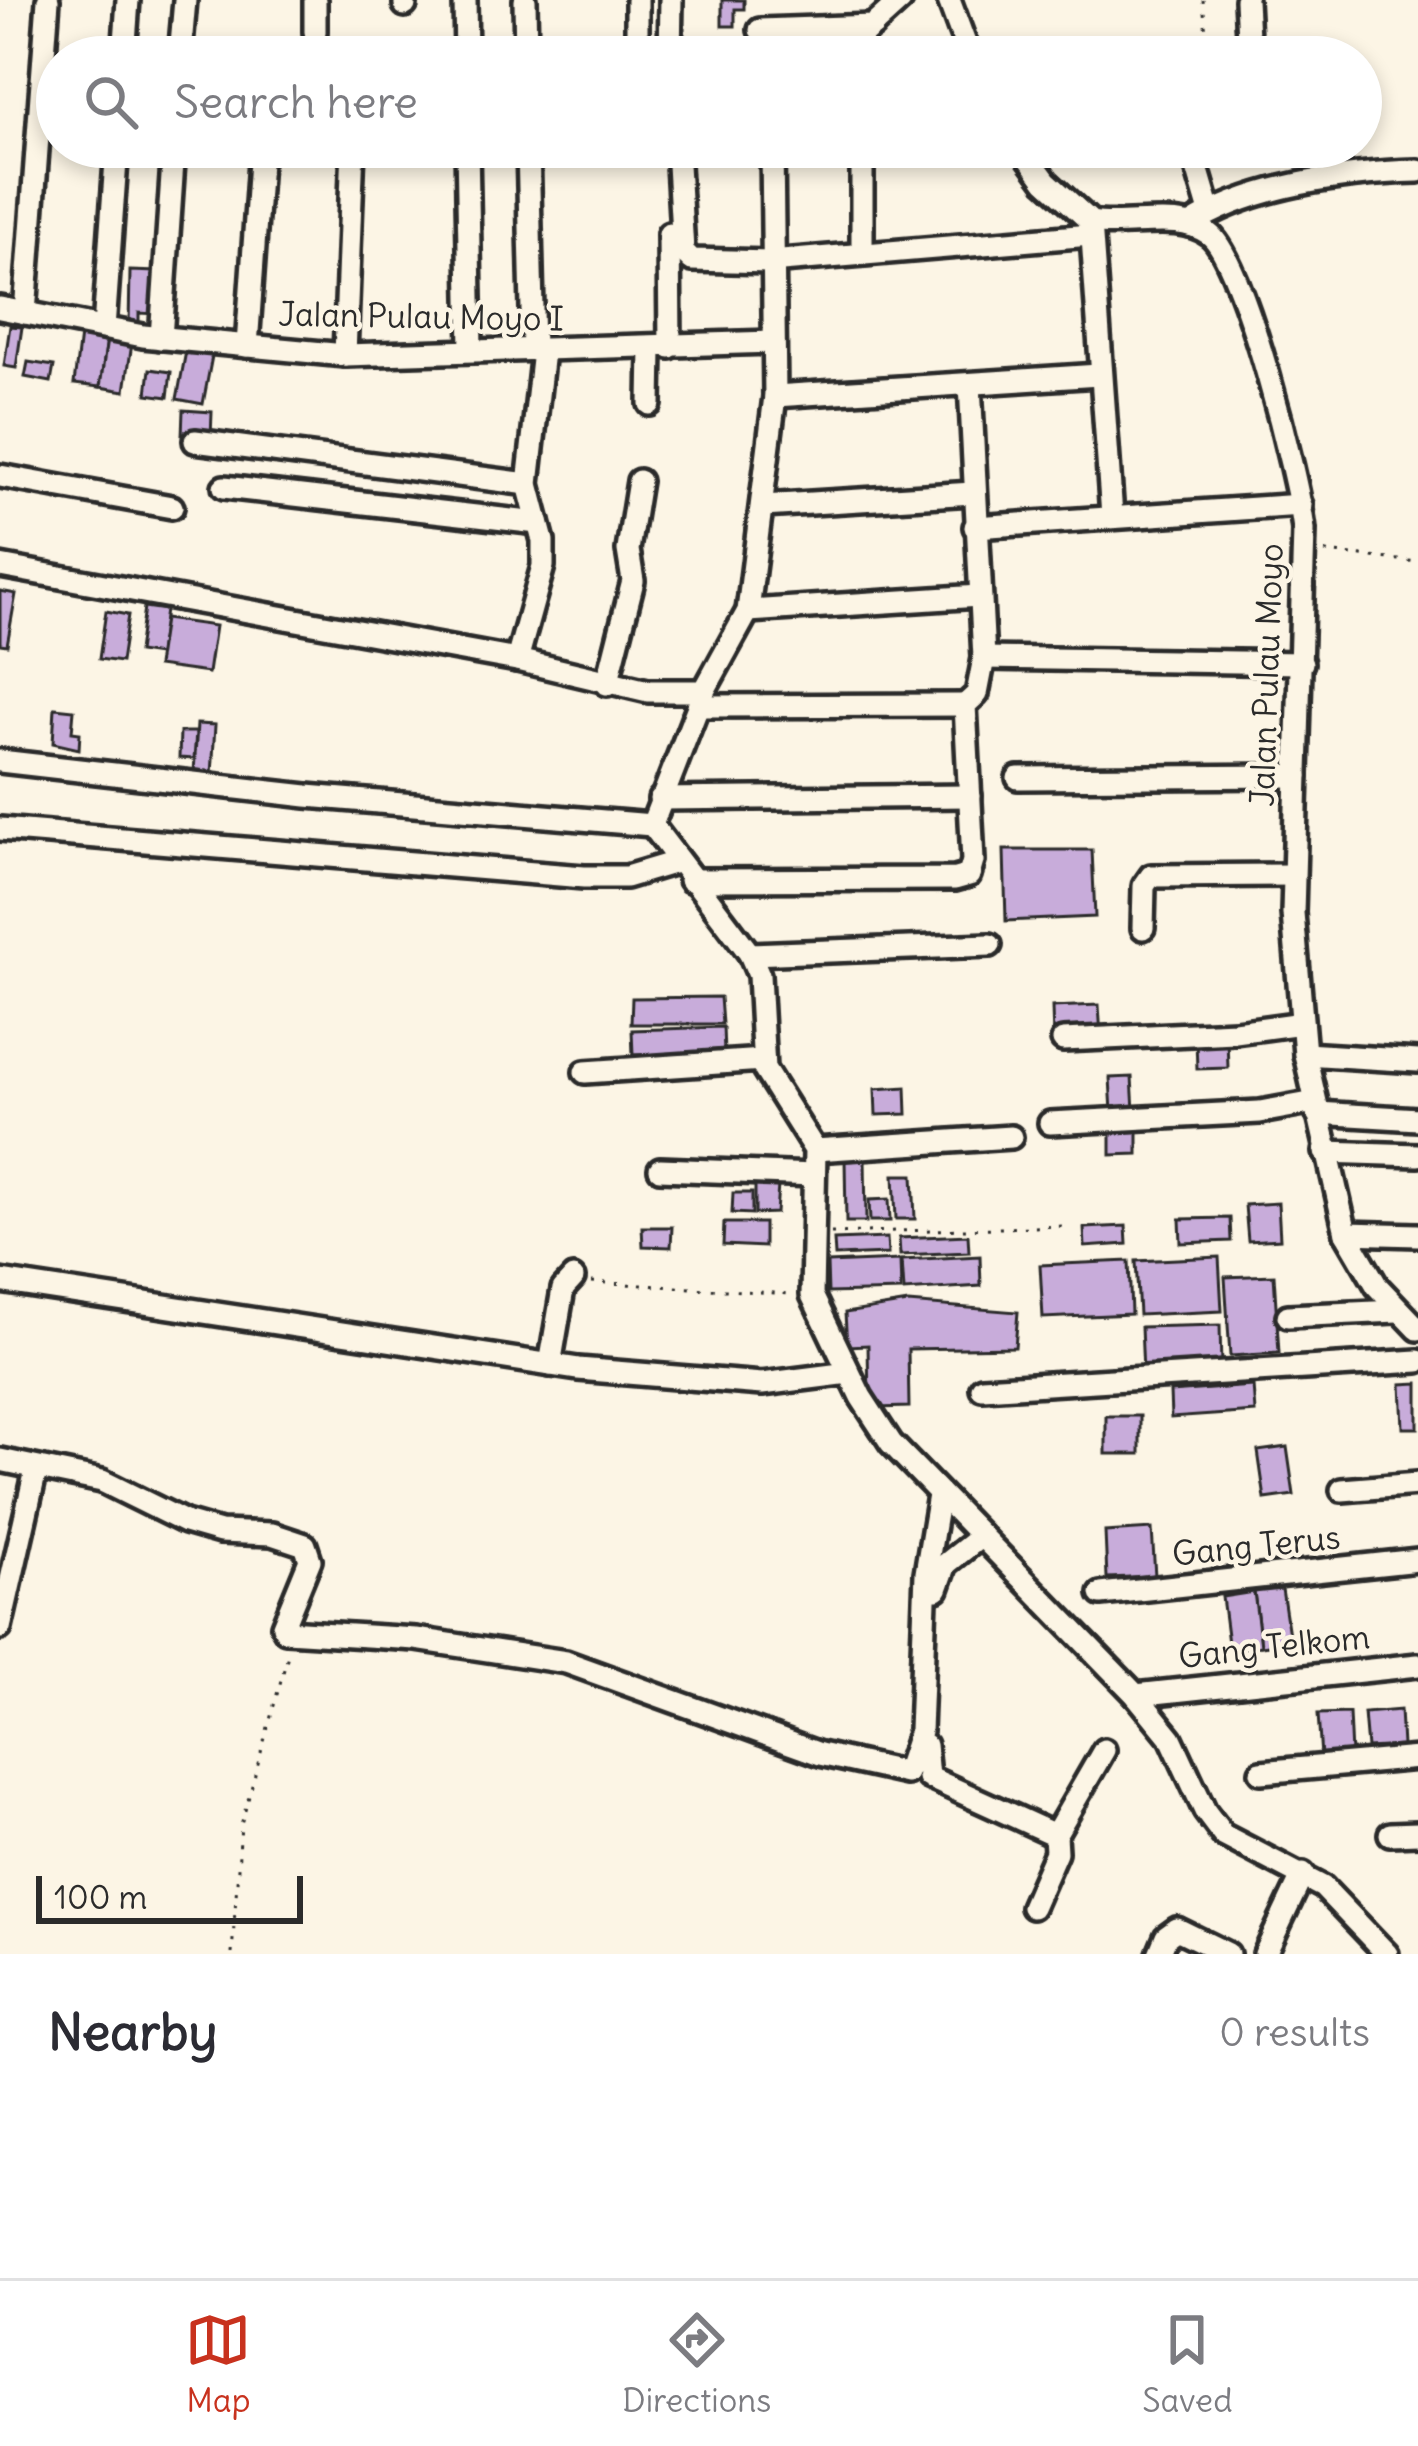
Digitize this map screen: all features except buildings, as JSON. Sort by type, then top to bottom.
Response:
[{"type":"street","points":[[45,36],[48,0]]},
{"type":"street","points":[[125,36],[128,0]]},
{"type":"street","points":[[182,36],[185,0]]},
{"type":"street","points":[[315,0],[315,32]]},
{"type":"street","points":[[465,0],[466,36]]},
{"type":"street","points":[[525,0],[526,36]]},
{"type":"street","points":[[637,0],[637,36]]},
{"type":"street","points":[[670,36],[671,0]]},
{"type":"street","points":[[862,36],[901,0]]},
{"type":"street","points":[[949,0],[962,36]]},
{"type":"street","points":[[1246,0],[1248,36]]},
{"type":"street","points":[[760,30],[873,26]]},
{"type":"street","points":[[25,313],[36,163]]},
{"type":"street","points":[[104,328],[115,168]]},
{"type":"street","points":[[161,338],[173,168]]},
{"type":"street","points":[[247,346],[260,168]]},
{"type":"street","points":[[345,355],[352,168]]},
{"type":"street","points":[[467,168],[471,348]]},
{"type":"street","points":[[517,660],[544,566],[529,484],[538,351],[529,168]]},
{"type":"street","points":[[650,404],[661,348],[672,168]]},
{"type":"street","points":[[676,168],[687,257],[770,262],[1091,229],[1190,225],[1210,212],[1319,182],[1418,171]]},
{"type":"street","points":[[652,825],[695,695],[748,611],[775,396],[772,168]]},
{"type":"street","points":[[862,168],[862,254]]},
{"type":"street","points":[[1036,168],[1091,229],[1112,516]]},
{"type":"street","points":[[1197,168],[1210,212]]},
{"type":"street","name":"Jalan Pulau Moyo","points":[[1190,225],[1218,244],[1240,291],[1301,505],[1305,549],[1293,875],[1305,1054],[1325,1152],[1346,1233],[1359,1260],[1396,1311],[1418,1329]]},
{"type":"street","name":"Jalan Pulau Moyo I","points":[[0,308],[161,338],[345,355],[773,342]]},
{"type":"street","points":[[775,396],[1099,375]]},
{"type":"street","points":[[0,566],[517,660],[607,684],[695,695],[965,705],[976,694],[984,658],[970,384]]},
{"type":"street","points":[[195,441],[529,484]]},
{"type":"street","points":[[0,476],[172,507]]},
{"type":"street","points":[[607,684],[633,581],[628,550],[639,482]]},
{"type":"street","points":[[224,487],[538,523]]},
{"type":"street","points":[[763,506],[973,493]]},
{"type":"street","points":[[975,527],[1301,505]]},
{"type":"street","points":[[748,611],[979,596]]},
{"type":"street","points":[[984,658],[1302,663]]},
{"type":"street","points":[[690,880],[963,878],[974,861],[965,705]]},
{"type":"street","points":[[0,761],[396,805],[652,825]]},
{"type":"street","points":[[1018,778],[1297,776]]},
{"type":"street","points":[[660,799],[970,796]]},
{"type":"street","points":[[652,825],[750,954],[759,976],[754,1060],[815,1150],[812,1295],[849,1373],[890,1443],[938,1514],[1136,1695],[1171,1738],[1214,1826],[1247,1849],[1303,1874],[1371,1932],[1387,1954]]},
{"type":"street","points":[[0,829],[584,877],[626,877],[676,862]]},
{"type":"street","points":[[1143,928],[1144,886],[1150,876],[1293,875]]},
{"type":"street","points":[[750,954],[989,945]]},
{"type":"street","points":[[1063,1040],[1235,1032],[1302,1023]]},
{"type":"street","points":[[1305,1054],[1418,1060]]},
{"type":"street","points":[[585,1072],[754,1060]]},
{"type":"street","points":[[1050,1124],[1316,1108],[1418,1119]]},
{"type":"street","points":[[815,1150],[1011,1137]]},
{"type":"street","points":[[1325,1152],[1418,1155]]},
{"type":"street","points":[[659,1169],[814,1174]]},
{"type":"street","points":[[1346,1233],[1418,1235]]},
{"type":"street","points":[[550,1365],[562,1289],[573,1278]]},
{"type":"street","points":[[0,1281],[550,1365],[714,1383],[761,1384],[849,1373]]},
{"type":"street","points":[[1288,1316],[1396,1311]]},
{"type":"street","points":[[982,1388],[1418,1361]]},
{"type":"street","points":[[0,1460],[35,1473],[102,1481],[185,1522],[220,1532],[272,1534],[305,1545],[310,1560],[283,1626],[295,1634],[416,1639],[566,1662],[820,1754],[908,1772],[920,1731],[926,1573],[938,1514]]},
{"type":"street","points":[[0,1628],[35,1473]]},
{"type":"street","points":[[1342,1490],[1418,1484]]},
{"type":"street","points":[[974,1544],[946,1564],[937,1584],[938,1637],[924,1773],[985,1806],[1055,1834]]},
{"type":"street","name":"Gang Terus","points":[[1101,1594],[1418,1560]]},
{"type":"street","name":"Gang Telkom","points":[[1136,1695],[1418,1665]]},
{"type":"street","points":[[1032,1907],[1056,1852],[1055,1834],[1104,1750]]},
{"type":"street","points":[[1261,1772],[1418,1758]]},
{"type":"street","points":[[1390,1834],[1418,1833]]},
{"type":"street","points":[[1265,1954],[1303,1874]]},
{"type":"street","points":[[1160,1954],[1166,1937],[1177,1929],[1228,1954]]},
{"type":"street","points":[[1363,1954],[1371,1932]]},
{"type":"path","points":[[1203,0],[1206,36]]},
{"type":"path","points":[[1305,549],[1418,562]]},
{"type":"path","points":[[812,1234],[1066,1226]]},
{"type":"path","points":[[573,1278],[812,1295]]},
{"type":"path","points":[[232,1954],[241,1825],[295,1634]]}]
